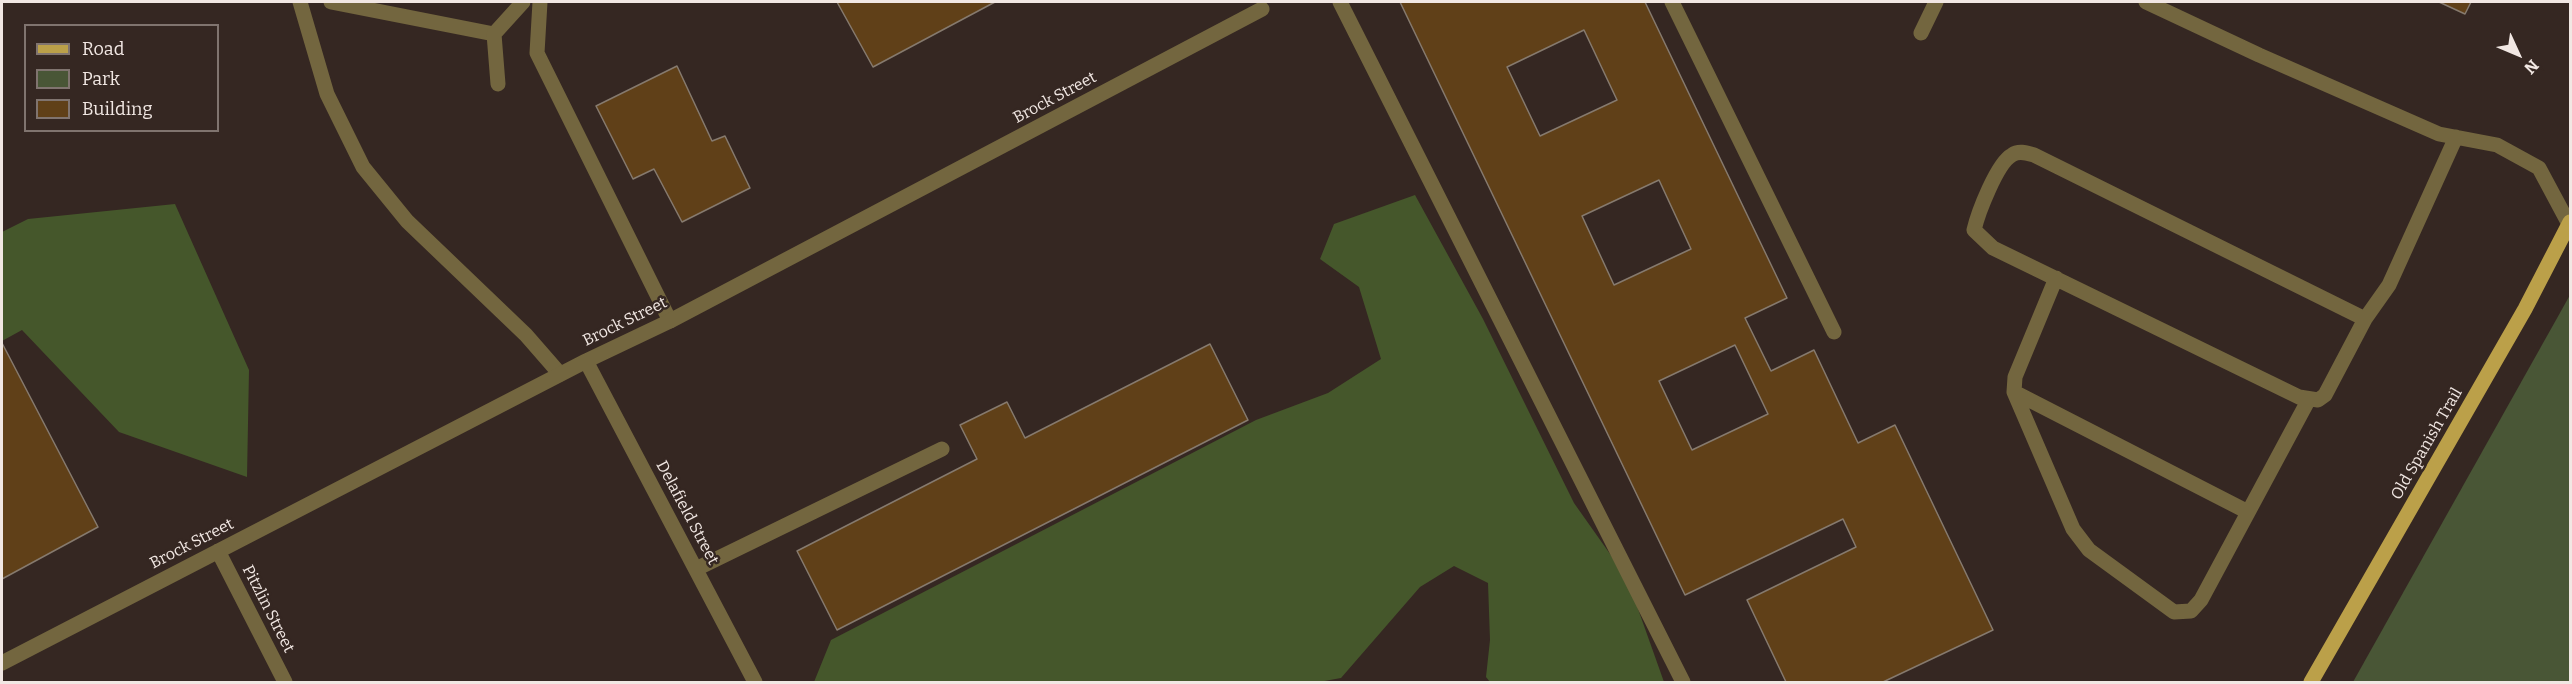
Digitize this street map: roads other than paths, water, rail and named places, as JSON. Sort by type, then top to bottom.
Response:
[{"type":"main road","name":"Old Spanish Trail","points":[[2311,682],[2525,309],[2570,224]]},
{"type":"street","points":[[300,2],[327,94],[363,167],[407,221],[532,341],[560,374]]},
{"type":"street","points":[[331,2],[494,34]]},
{"type":"street","points":[[498,84],[494,34],[523,2]]},
{"type":"street","points":[[540,2],[537,53],[670,321]]},
{"type":"street","points":[[1340,2],[1683,682]]},
{"type":"street","points":[[1672,2],[1834,332]]},
{"type":"street","points":[[1921,33],[1936,2]]},
{"type":"street","points":[[2146,2],[2259,55],[2439,134],[2497,145],[2539,168],[2570,224]]},
{"type":"street","name":"Brock Street","points":[[2,663],[560,374],[670,321],[1262,9]]},
{"type":"street","points":[[2365,319],[2034,155],[2020,152],[2010,155],[1999,171],[1974,230],[1993,248],[2299,397],[2318,400],[2325,395],[2365,319],[2389,285],[2456,137]]},
{"type":"street","points":[[2056,278],[2015,377],[2014,392],[2073,529],[2089,550],[2174,612],[2190,612],[2201,600],[2310,399]]},
{"type":"street","name":"Delafield Street","points":[[586,361],[755,682]]},
{"type":"street","points":[[2014,392],[2248,513]]},
{"type":"street","points":[[696,569],[942,449]]},
{"type":"street","name":"Pitzlin Street","points":[[218,551],[285,682]]}]
